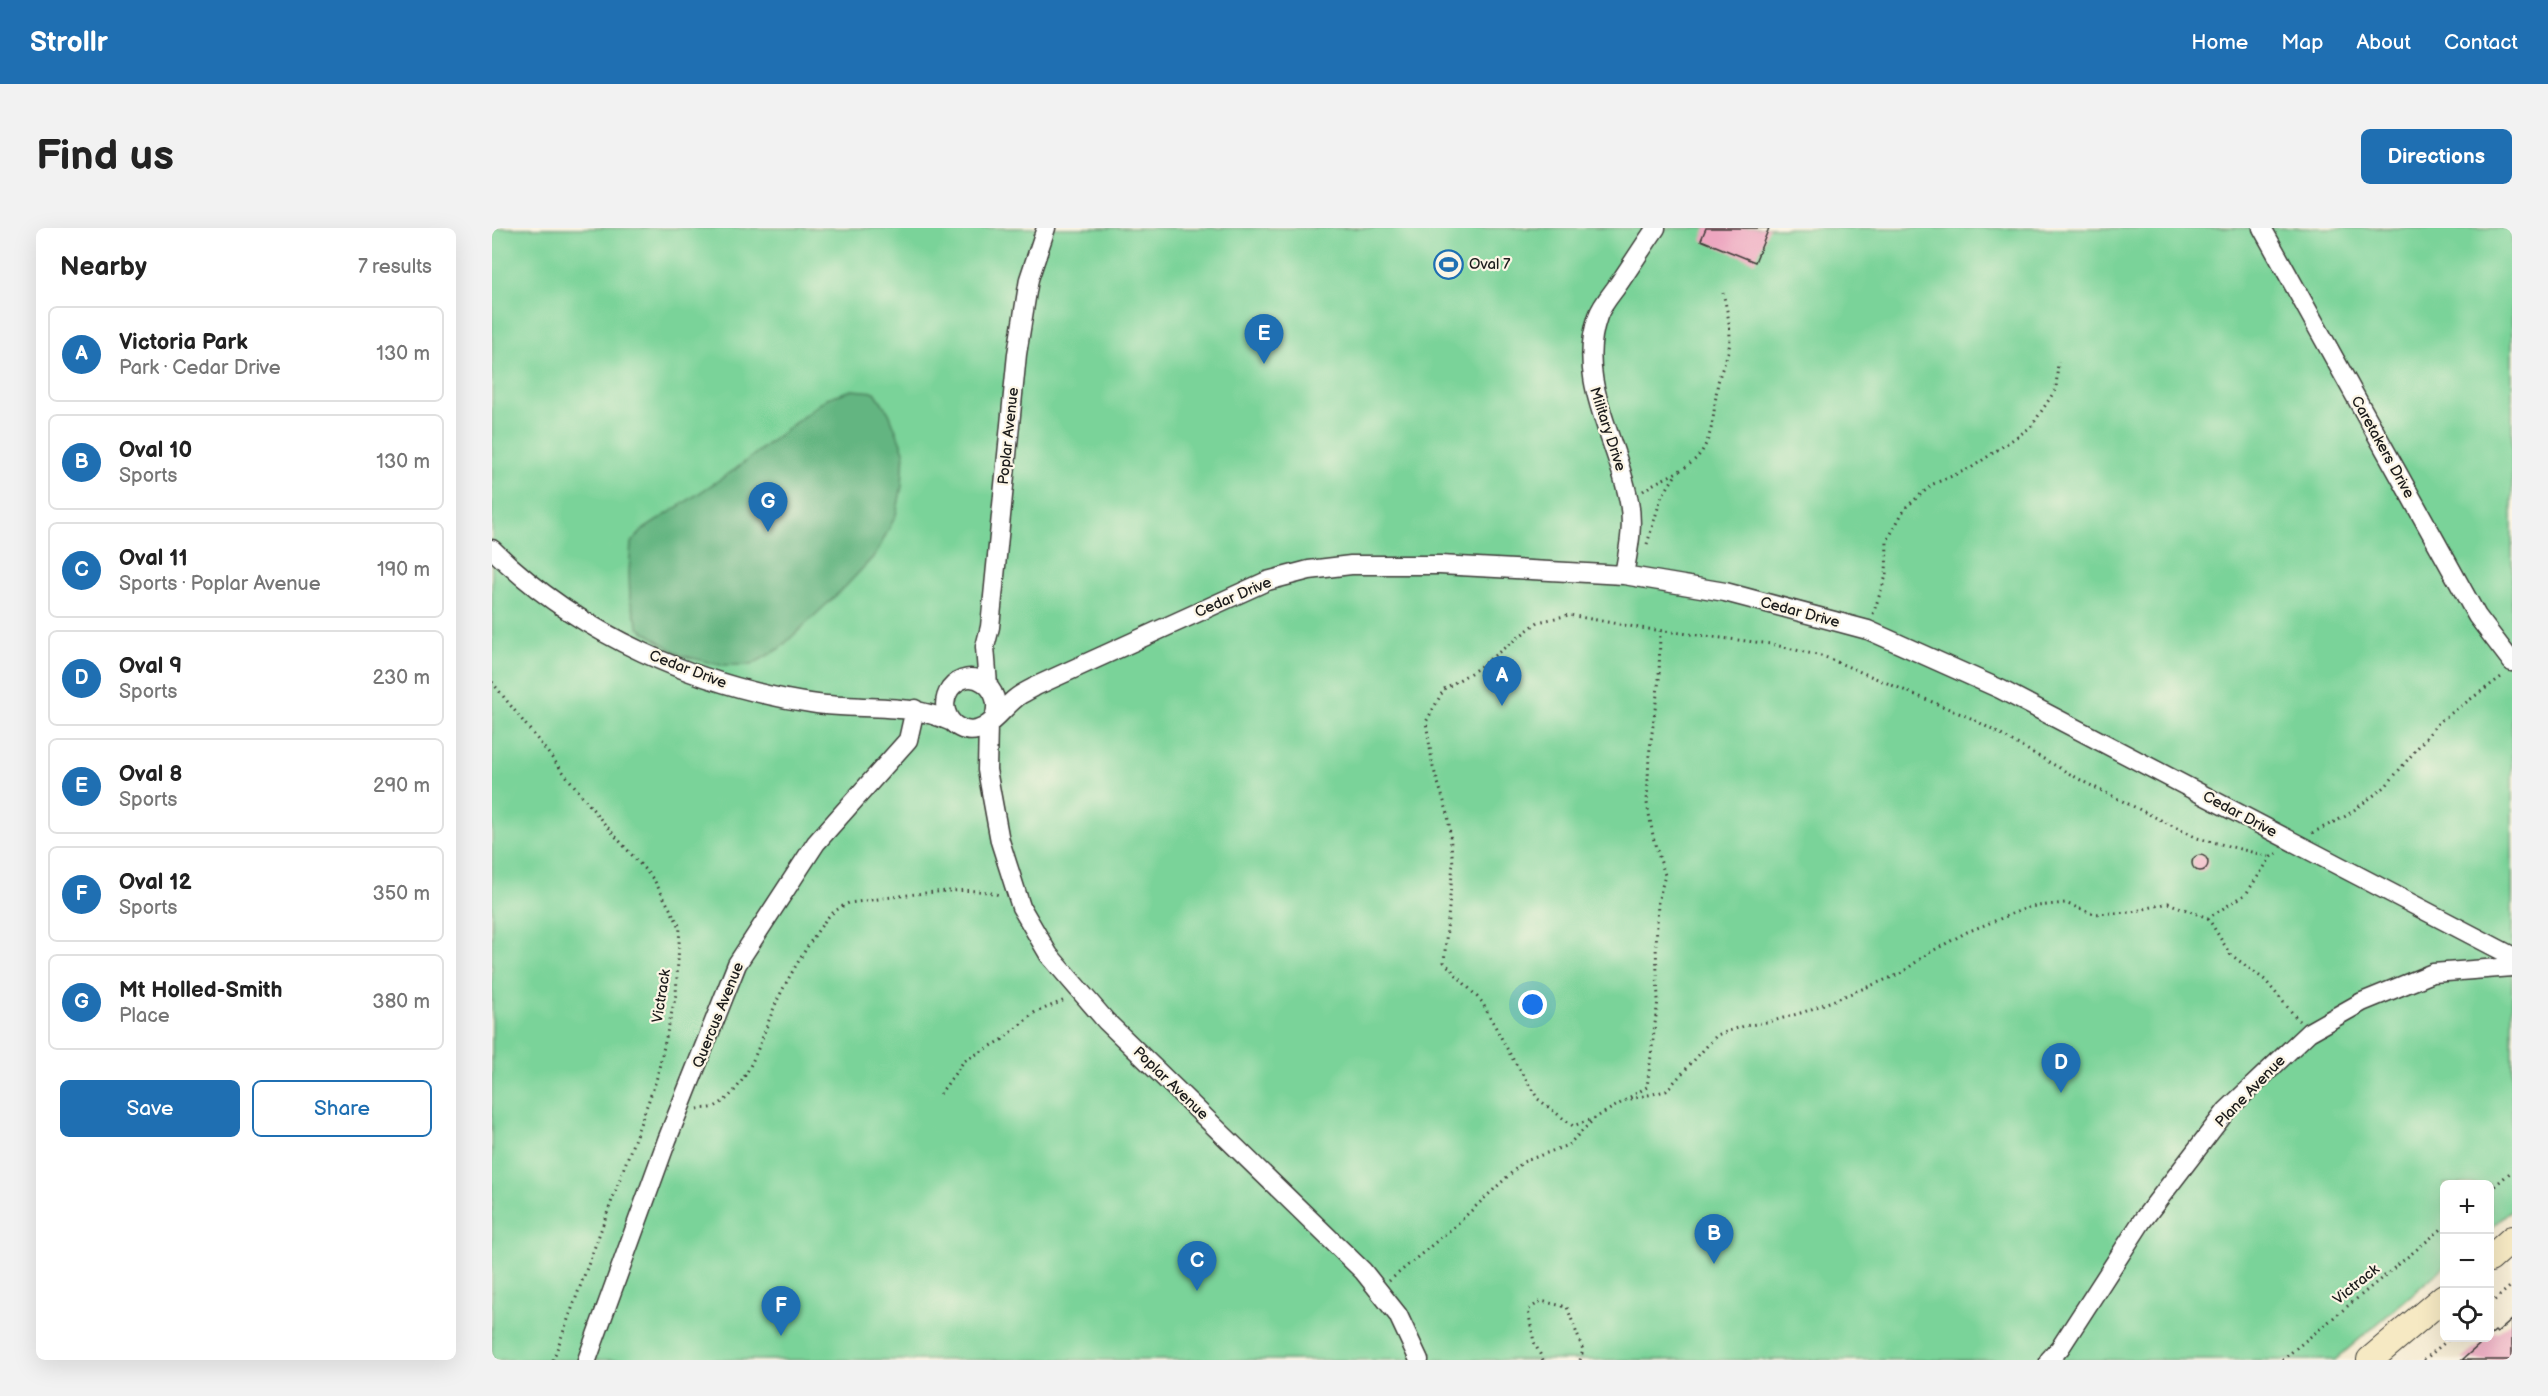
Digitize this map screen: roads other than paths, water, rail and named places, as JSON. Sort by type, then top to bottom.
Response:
[{"type":"main road","points":[[2494,1255],[2512,1239]]},
{"type":"main road","points":[[2370,1360],[2440,1301]]},
{"type":"street","name":"Poplar Avenue","points":[[964,680],[985,647],[990,627],[1017,354],[1029,279],[1046,228]]},
{"type":"street","name":"Military Drive","points":[[1624,575],[1632,524],[1624,481],[1595,395],[1592,380],[1592,342],[1598,314],[1656,228]]},
{"type":"street","name":"Caretakers Drive","points":[[2262,228],[2477,616],[2512,662]]},
{"type":"street","name":"Cedar Drive","points":[[492,549],[512,568],[588,624],[634,648],[705,678],[755,692],[819,704],[915,710],[955,725]]},
{"type":"street","name":"Cedar Drive","points":[[991,721],[1016,698],[1036,686],[1267,581],[1310,570],[1351,565],[1440,565],[1624,575],[1725,592],[1868,630],[2000,689],[2512,956]]},
{"type":"street","name":"Poplar Avenue","points":[[985,647],[989,686]]},
{"type":"street","points":[[964,680],[980,680],[989,686],[997,702],[991,721],[970,731],[955,725],[945,707],[950,690],[964,680]]},
{"type":"street","name":"Cedar Drive","points":[[989,686],[1036,686]]},
{"type":"street","name":"Cedar Drive","points":[[915,710],[946,698]]},
{"type":"street","name":"Quercus Avenue","points":[[587,1360],[679,1110],[738,964],[816,843],[908,740],[915,710]]},
{"type":"street","name":"Poplar Avenue","points":[[991,721],[987,770],[1000,841],[1021,907],[1049,955],[1080,994],[1332,1240],[1379,1290],[1405,1327],[1419,1360]]},
{"type":"street","name":"Poplar Avenue","points":[[955,725],[976,747],[987,770]]},
{"type":"street","name":"Plane Avenue","points":[[2049,1360],[2060,1348],[2142,1221],[2227,1110],[2309,1032],[2362,1002],[2433,973],[2512,967]]},
{"type":"place","name":"Oval 7","points":[[1448,264]]},
{"type":"place","name":"Oval 8","points":[[1264,364]]},
{"type":"place","name":"Mt Holled-Smith","points":[[768,532]]},
{"type":"place","name":"Victoria Park","points":[[1502,706]]},
{"type":"place","name":"Oval 9","points":[[2061,1093]]},
{"type":"place","name":"Oval 10","points":[[1714,1264]]},
{"type":"place","name":"Oval 11","points":[[1197,1291]]},
{"type":"place","name":"Oval 12","points":[[781,1336]]}]
